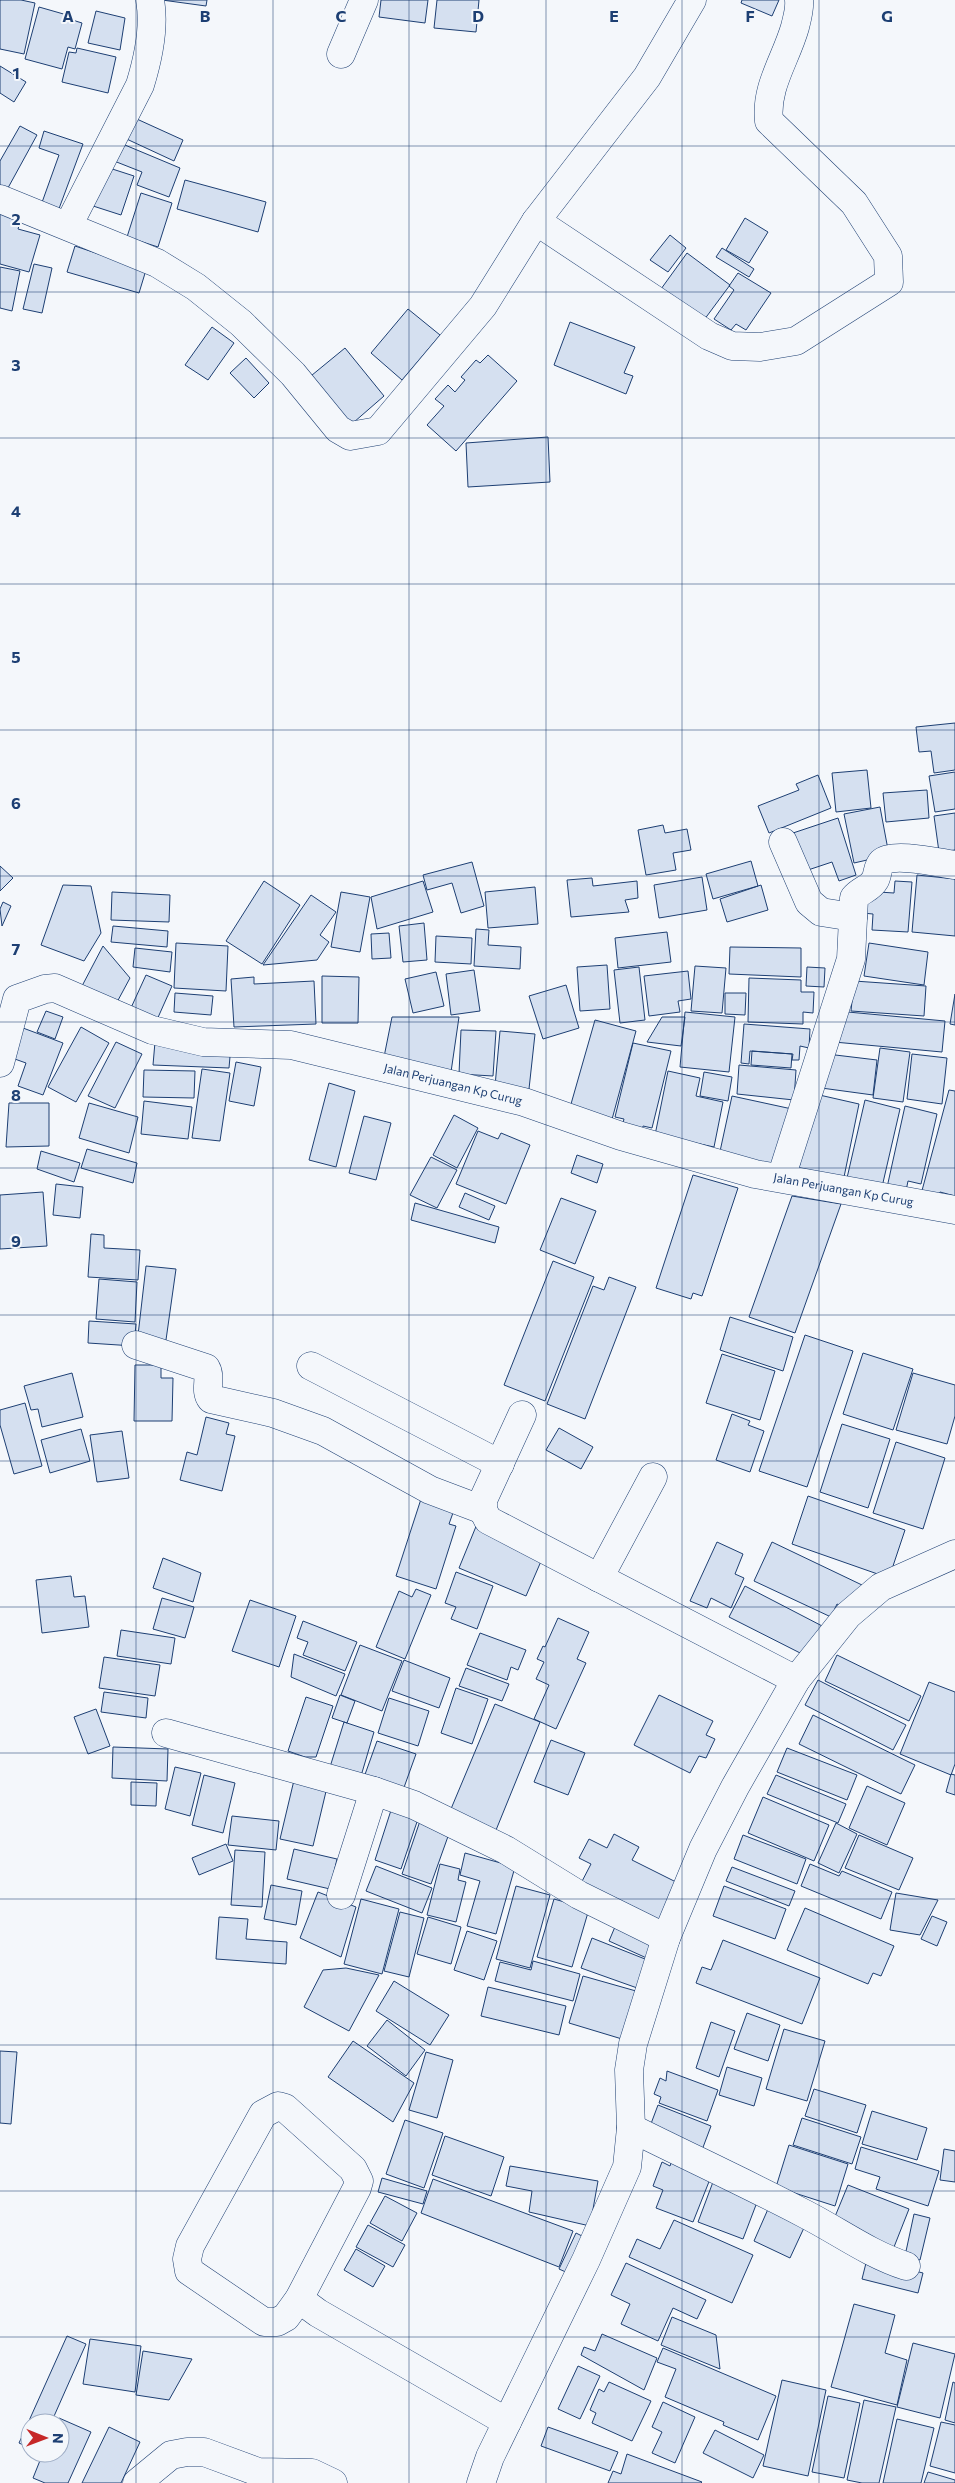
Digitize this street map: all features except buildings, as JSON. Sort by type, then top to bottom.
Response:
[{"type":"street","points":[[68,226],[140,85],[147,62],[152,12],[150,0]]},
{"type":"street","points":[[341,54],[364,0]]},
{"type":"street","points":[[0,199],[157,263],[196,287],[241,322],[293,374],[338,429],[350,436],[378,431],[482,306],[536,221],[647,77],[692,0]]},
{"type":"street","points":[[536,221],[709,336],[732,346],[760,348],[796,341],[888,282],[888,256],[854,203],[769,122],[769,95],[774,78],[788,49],[800,8],[799,0]]},
{"type":"street","points":[[783,842],[809,902],[821,912],[853,917]]},
{"type":"street","points":[[781,1178],[851,959],[854,898],[859,891],[869,887],[875,880],[880,863],[885,860],[898,857],[955,865]]},
{"type":"street","name":"Jalan Perjuangan Kp Curug","points":[[0,1063],[17,999],[45,989],[55,988],[152,1030],[203,1042],[291,1044],[524,1102],[676,1152],[755,1174],[955,1210]]},
{"type":"street","points":[[136,1345],[206,1368],[208,1372],[208,1394],[211,1399],[273,1413],[323,1431],[430,1490],[483,1510]]},
{"type":"street","points":[[311,1366],[500,1464]]},
{"type":"street","points":[[522,1415],[483,1500],[483,1510],[488,1520],[796,1680]]},
{"type":"street","points":[[599,1578],[654,1477]]},
{"type":"street","points":[[480,2483],[507,2422],[608,2213],[626,2167],[631,2128],[629,2070],[633,2044],[666,1938],[703,1849],[735,1787],[796,1680],[848,1615],[881,1587],[955,1554]]},
{"type":"street","points":[[166,1733],[374,1791],[414,1805],[506,1850],[579,1895],[666,1938]]},
{"type":"street","points":[[341,1896],[374,1791]]},
{"type":"street","points":[[278,2106],[286,2108],[353,2169],[358,2181],[358,2188],[300,2299],[286,2316],[277,2322],[264,2322],[189,2271],[187,2259],[190,2246],[262,2114],[278,2106]]},
{"type":"street","points":[[631,2128],[776,2198],[814,2218],[863,2248],[906,2266]]},
{"type":"street","points":[[300,2299],[318,2313],[507,2422]]},
{"type":"street","points":[[137,2483],[171,2455],[187,2452],[204,2452],[258,2472],[312,2473],[333,2483]]}]
